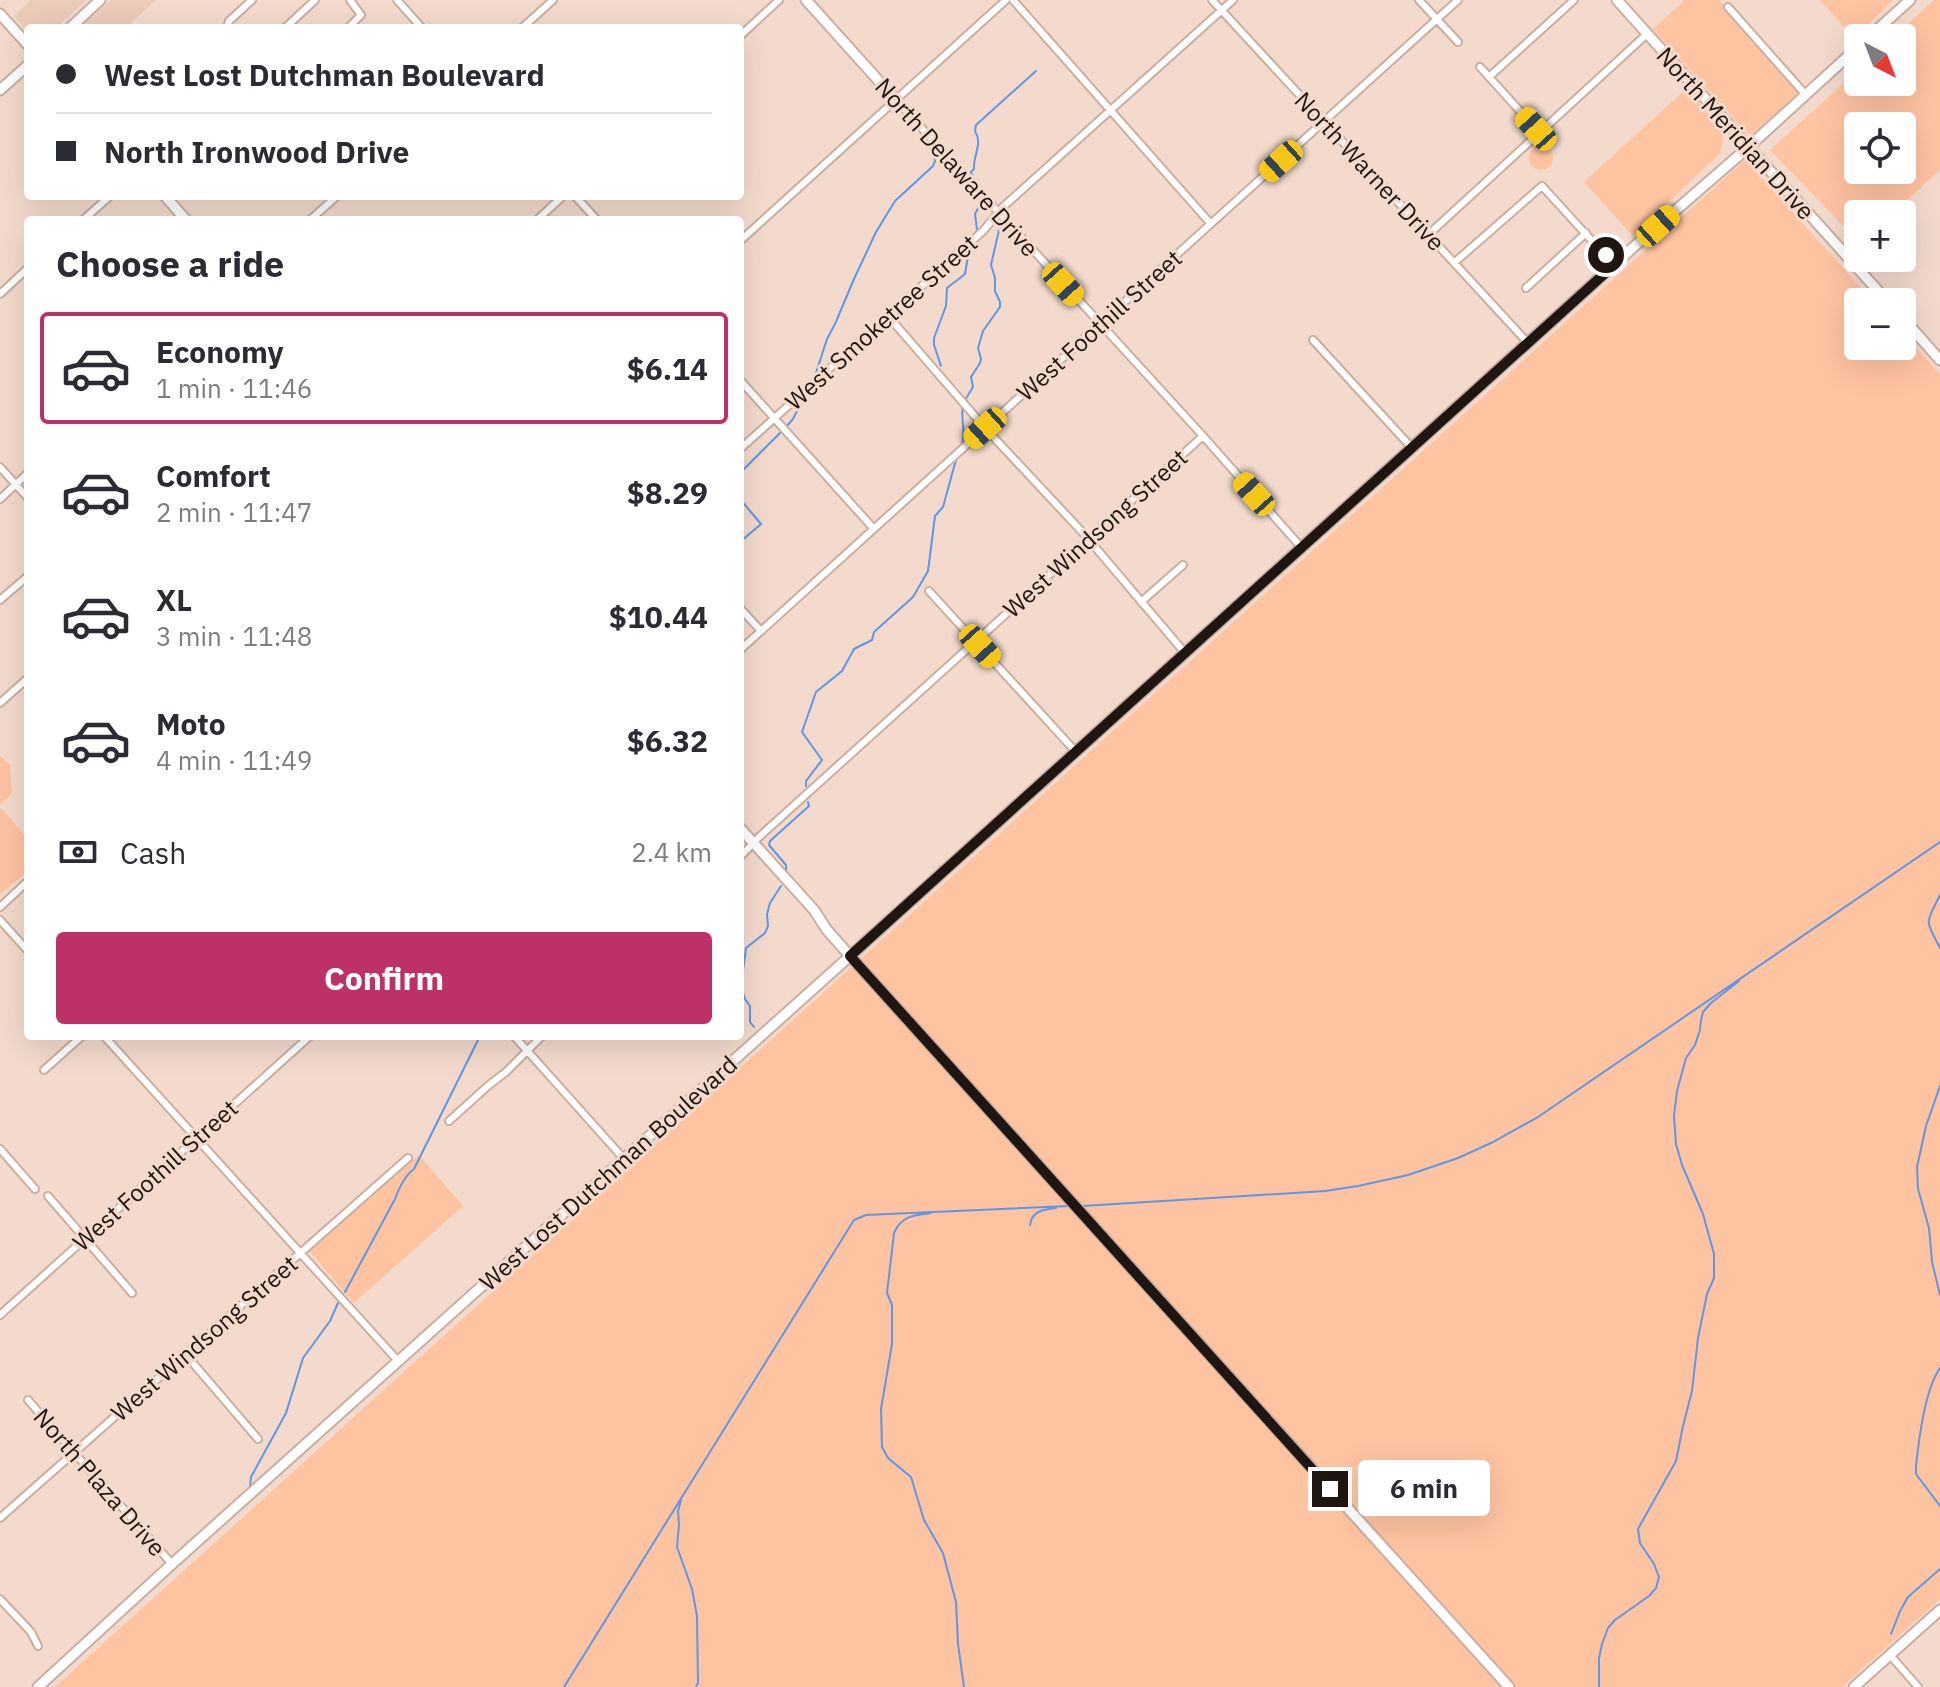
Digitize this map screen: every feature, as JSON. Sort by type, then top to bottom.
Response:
[{"type":"street","points":[[74,24],[100,0]]},
{"type":"street","points":[[230,24],[252,0]]},
{"type":"street","points":[[288,24],[306,3],[315,0]]},
{"type":"street","points":[[350,0],[361,15],[352,24]]},
{"type":"street","points":[[397,0],[418,24]]},
{"type":"street","points":[[526,24],[553,0]]},
{"type":"street","points":[[744,32],[779,0]]},
{"type":"street","name":"North Delaware Drive","points":[[806,0],[1301,547]]},
{"type":"street","points":[[744,237],[1006,0]]},
{"type":"street","points":[[1013,0],[1211,224]]},
{"type":"street","name":"North Warner Drive","points":[[1212,0],[1528,343]]},
{"type":"street","name":"West Smoketree Street","points":[[744,445],[983,231],[998,213],[1233,0]]},
{"type":"street","points":[[1419,0],[1458,42]]},
{"type":"street","name":"West Foothill Street","points":[[744,646],[1458,0]]},
{"type":"street","points":[[1489,77],[1574,0]]},
{"type":"street","name":"North Meridian Drive","points":[[1617,0],[1875,288]]},
{"type":"street","points":[[1883,24],[1909,0]]},
{"type":"street","points":[[1728,7],[1806,95]]},
{"type":"street","points":[[0,14],[24,41]]},
{"type":"street","points":[[1429,234],[1647,34]]},
{"type":"street","name":"West Lost Dutchman Boulevard","points":[[38,1687],[1844,60]]},
{"type":"street","points":[[1480,67],[1539,132]]},
{"type":"street","points":[[0,90],[24,69]]},
{"type":"street","points":[[1455,262],[1542,186],[1614,265]]},
{"type":"street","points":[[88,216],[106,200]]},
{"type":"street","points":[[170,200],[183,216]]},
{"type":"street","points":[[314,216],[332,200]]},
{"type":"street","points":[[541,216],[559,200]]},
{"type":"street","points":[[579,200],[593,216]]},
{"type":"street","points":[[1526,288],[1586,233]]},
{"type":"street","points":[[0,294],[24,273]]},
{"type":"street","points":[[888,316],[985,428],[1088,539],[1185,653]]},
{"type":"street","points":[[1916,333],[1940,360]]},
{"type":"street","points":[[1313,340],[1412,448]]},
{"type":"street","points":[[744,385],[874,529]]},
{"type":"street","name":"West Windsong Street","points":[[744,853],[1203,436]]},
{"type":"street","points":[[0,467],[24,493]]},
{"type":"street","points":[[0,499],[24,477]]},
{"type":"street","points":[[1141,602],[1183,565]]},
{"type":"street","points":[[0,600],[24,579]]},
{"type":"street","points":[[929,591],[1076,752]]},
{"type":"street","points":[[744,612],[761,631]]},
{"type":"street","points":[[0,703],[24,682]]},
{"type":"street","points":[[744,832],[814,910],[850,956],[1509,1687]]},
{"type":"street","points":[[0,907],[24,885]]},
{"type":"street","points":[[0,920],[24,947]]},
{"type":"street","points":[[44,1070],[78,1040]]},
{"type":"street","points":[[108,1040],[398,1361]]},
{"type":"street","name":"West Foothill Street","points":[[0,1315],[306,1040]]},
{"type":"street","points":[[518,1040],[624,1159]]},
{"type":"street","points":[[449,1121],[538,1040]]},
{"type":"street","points":[[0,1149],[35,1189]]},
{"type":"street","name":"West Windsong Street","points":[[0,1518],[408,1158]]},
{"type":"street","points":[[48,1196],[132,1293]]},
{"type":"street","points":[[186,1355],[258,1439]]},
{"type":"street","name":"North Plaza Drive","points":[[28,1400],[172,1564]]},
{"type":"street","points":[[0,1599],[31,1632],[38,1646]]},
{"type":"street","points":[[1854,1687],[1940,1610]]},
{"type":"street","points":[[1890,1655],[1918,1687]]},
{"type":"shaded area","points":[[31,0],[87,0],[60,24],[24,24],[24,27],[14,16]]},
{"type":"shaded area","points":[[111,0],[156,0],[129,24],[84,24]]},
{"type":"shaded area","points":[[1685,0],[1719,0],[1801,90],[1750,136],[1653,29]]},
{"type":"shaded area","points":[[1820,0],[1893,0],[1868,24],[1844,24],[1844,27]]},
{"type":"shaded area","points":[[1934,0],[1940,0],[1940,170],[1907,200],[1844,200],[1844,227],[1770,150],[1844,83],[1844,96],[1916,96],[1916,24],[1908,24]]},
{"type":"shaded area","points":[[1687,88],[1725,131],[1720,153],[1633,236],[1584,182]]},
{"type":"shaded area","points":[[1541,146],[1550,149],[1553,158],[1550,167],[1541,170],[1532,167],[1529,158],[1532,149]]},
{"type":"shaded area","points":[[1745,160],[1861,288],[1844,288],[1844,360],[1916,360],[1916,347],[1940,374],[1940,1599],[1842,1687],[55,1687]]},
{"type":"shaded area","points":[[0,756],[10,765],[12,793],[0,805]]},
{"type":"shaded area","points":[[0,807],[24,834],[24,874],[0,894]]},
{"type":"shaded area","points":[[419,1155],[463,1206],[354,1303],[309,1251]]},
{"type":"waterway","points":[[975,183],[971,172],[978,145],[976,125],[1036,71]]},
{"type":"waterway","points":[[812,382],[827,339],[876,232],[895,201],[933,166],[932,148]]},
{"type":"waterway","points":[[974,235],[977,230],[975,214],[981,203],[978,193]]},
{"type":"waterway","points":[[965,400],[973,387],[971,377],[980,363],[978,348],[983,331],[1000,307],[991,265],[999,230]]},
{"type":"waterway","points":[[941,366],[934,338],[946,306],[947,288],[965,274],[970,245]]},
{"type":"waterway","points":[[786,427],[805,395]]},
{"type":"waterway","points":[[961,446],[963,405]]},
{"type":"waterway","points":[[744,469],[782,431]]},
{"type":"waterway","points":[[806,786],[806,781],[822,760],[802,732],[816,692],[842,671],[854,649],[872,640],[874,632],[913,597],[928,571],[935,516],[943,507],[957,456]]},
{"type":"waterway","points":[[744,504],[761,524],[744,539]]},
{"type":"waterway","points":[[786,871],[786,865],[769,845],[770,841],[809,806],[808,802]]},
{"type":"waterway","points":[[1082,1206],[1325,1191],[1408,1175],[1458,1158],[1538,1117],[1940,842]]},
{"type":"waterway","points":[[744,963],[746,948],[765,933],[770,903],[781,886]]},
{"type":"waterway","points":[[1940,895],[1929,922],[1940,948]]},
{"type":"waterway","points":[[1599,1687],[1599,1658],[1608,1628],[1656,1588],[1659,1577],[1640,1543],[1638,1529],[1676,1461],[1692,1391],[1707,1294],[1714,1278],[1714,1254],[1703,1214],[1676,1144],[1674,1116],[1677,1091],[1686,1058],[1700,1030],[1703,1012],[1739,981]]},
{"type":"waterway","points":[[744,996],[750,1006],[750,1022],[754,1027]]},
{"type":"waterway","points":[[345,1292],[402,1182],[414,1169],[478,1040]]},
{"type":"waterway","points":[[1940,1086],[1926,1126],[1917,1167],[1918,1189],[1929,1228],[1932,1262],[1940,1295]]},
{"type":"waterway","points":[[564,1687],[854,1220],[866,1215],[1069,1206]]},
{"type":"waterway","points":[[1030,1225],[1036,1214],[1056,1208]]},
{"type":"waterway","points":[[931,1213],[904,1220],[894,1233],[887,1293],[892,1305],[892,1344],[881,1409],[882,1447],[888,1458],[911,1477],[924,1520],[943,1553],[956,1602],[964,1687]]},
{"type":"waterway","points":[[250,1486],[251,1477],[286,1413],[303,1358],[330,1321],[338,1303]]},
{"type":"waterway","points":[[1940,1368],[1927,1401],[1916,1465],[1916,1474],[1940,1506]]},
{"type":"waterway","points":[[681,1500],[677,1547],[692,1589],[697,1616],[696,1687]]},
{"type":"waterway","points":[[1891,1634],[1908,1597],[1940,1569]]},
{"type":"route","points":[[1330,1489],[850,956],[1614,265],[1606,255]]}]
